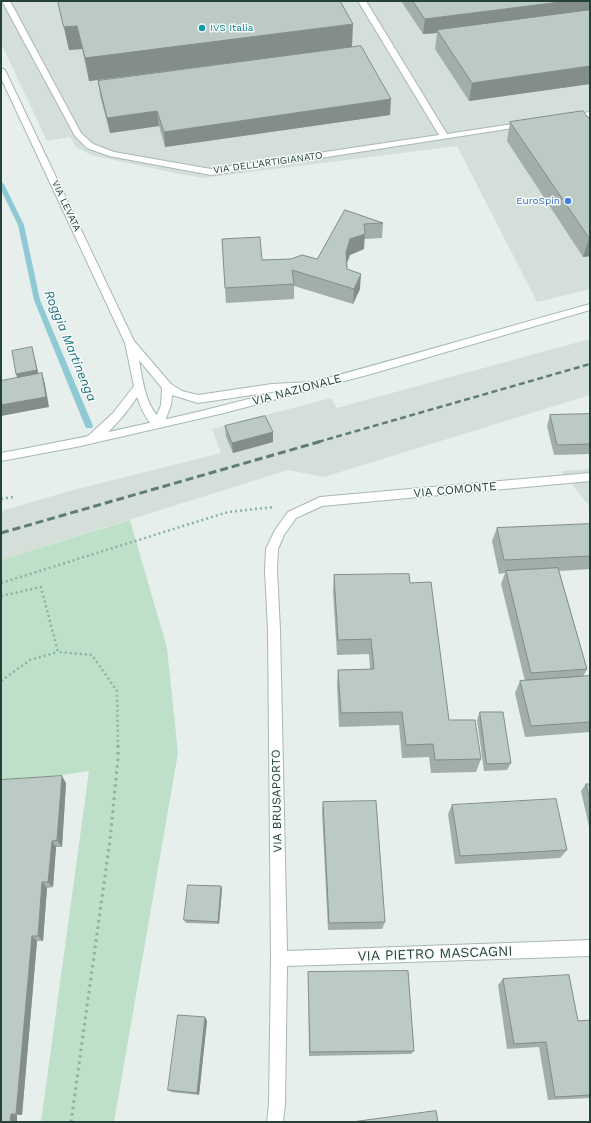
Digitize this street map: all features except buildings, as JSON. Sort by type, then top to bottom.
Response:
[{"type":"street","name":"VIA DELL'ARTIGIANATO","points":[[6,1],[78,134],[90,146],[112,154],[211,172],[536,122]]},
{"type":"street","points":[[362,1],[445,137]]},
{"type":"street","name":"VIA LEVATA","points":[[1,70],[130,343],[139,386],[148,412],[159,424]]},
{"type":"street","points":[[559,119],[590,114]]},
{"type":"street","name":"VIA NAZIONALE","points":[[1,457],[91,440],[316,386],[590,307]]},
{"type":"street","name":"VIA LEVATA","points":[[130,343],[167,387],[179,394],[198,400],[272,388],[316,386]]},
{"type":"street","points":[[91,440],[111,423],[125,408],[139,386]]},
{"type":"street","points":[[159,424],[166,405],[167,387]]},
{"type":"street","name":"VIA COMONTE","points":[[320,502],[590,477]]},
{"type":"street","name":"VIA BRUSAPORTO","points":[[275,1122],[277,1104],[279,960],[274,630],[271,570],[272,550],[279,533],[292,515],[320,502]]},
{"type":"street","name":"VIA PIETRO MASCAGNI","points":[[279,960],[590,948]]},
{"type":"path","points":[[1,499],[13,497]]},
{"type":"path","points":[[1,583],[228,512],[282,507]]},
{"type":"path","points":[[1,596],[41,587],[58,652]]},
{"type":"path","points":[[1,681],[30,660],[58,652],[92,656],[117,691],[118,758],[110,840],[71,1122]]},
{"type":"shaded area","points":[[1,1],[590,1],[590,289],[537,302],[457,146],[204,178],[91,155],[76,147],[70,137],[47,141],[1,43]]},
{"type":"shaded area","points":[[590,339],[590,395],[324,477],[288,470],[1,560],[1,511],[73,490],[221,453],[212,429],[331,398],[337,408]]},
{"type":"shaded area","points":[[590,469],[590,507],[561,471]]},
{"type":"green space","points":[[130,520],[167,648],[178,753],[114,1122],[41,1122],[89,771],[1,784],[1,560]]},
{"type":"waterway","name":"Roggia Martinenga","points":[[1,184],[21,225],[37,300],[89,426]]},
{"type":"railway","points":[[318,442],[590,364]]},
{"type":"railway","points":[[1,533],[322,441]]},
{"type":"place","name":"IVS Italia","points":[[202,28]]},
{"type":"place","name":"EuroSpin","points":[[568,201]]}]
